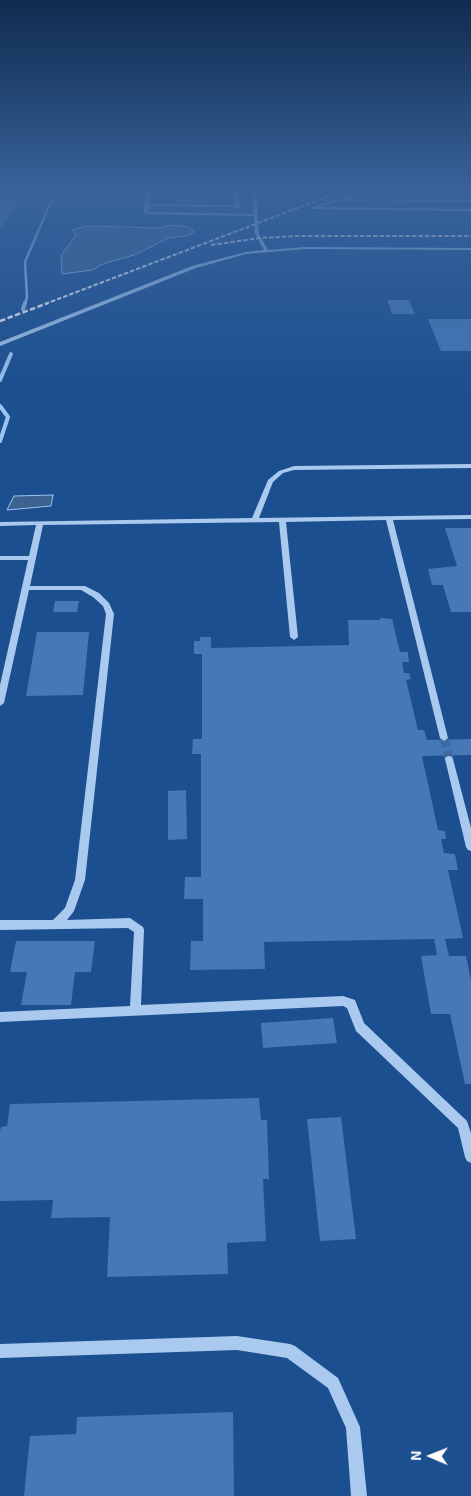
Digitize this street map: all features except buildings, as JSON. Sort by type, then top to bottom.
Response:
[{"type":"street","points":[[0,344],[208,262],[219,260]]},
{"type":"street","points":[[255,520],[270,481],[281,472],[294,468],[471,466]]},
{"type":"street","points":[[0,524],[471,517]]},
{"type":"street","points":[[389,518],[444,738]]},
{"type":"street","points":[[282,520],[294,637]]},
{"type":"street","points":[[0,703],[40,524]]},
{"type":"street","points":[[0,558],[32,558]]},
{"type":"street","points":[[26,588],[82,588],[96,595],[106,605],[110,614],[80,880],[69,911],[55,925]]},
{"type":"street","points":[[449,759],[471,847]]},
{"type":"street","points":[[0,925],[130,923],[139,930],[135,1010]]},
{"type":"street","points":[[0,1017],[344,1001],[351,1004],[360,1027],[467,1125],[471,1157]]},
{"type":"street","points":[[0,1351],[237,1343],[290,1351],[333,1383],[352,1427],[359,1496]]},
{"type":"water","points":[[61,260],[117,260],[92,270],[62,274]]},
{"type":"water","points":[[53,495],[51,506],[7,510],[14,496]]},
{"type":"waterway","points":[[25,304],[27,297],[26,260]]},
{"type":"waterway","points":[[23,309],[25,303]]},
{"type":"waterway","points":[[0,380],[11,354]]},
{"type":"waterway","points":[[0,406],[8,417],[0,441]]},
{"type":"tunnel","points":[[444,738],[449,759]]},
{"type":"railway","points":[[45,304],[161,260]]},
{"type":"railway","points":[[0,321],[48,303]]}]
